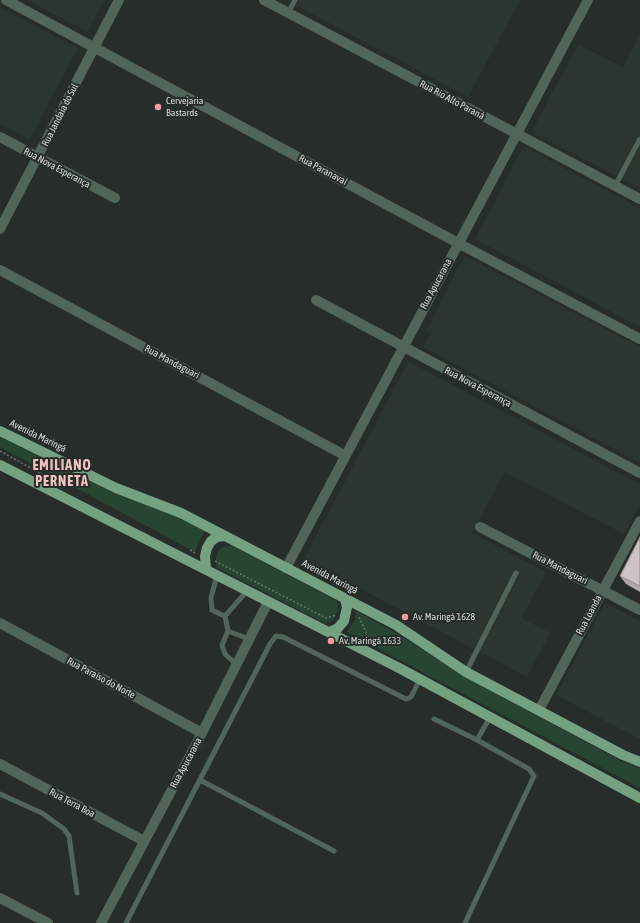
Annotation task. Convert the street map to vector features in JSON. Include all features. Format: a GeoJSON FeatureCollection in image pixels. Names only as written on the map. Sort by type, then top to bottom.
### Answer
{"type":"FeatureCollection","features":[{"type":"Feature","properties":{"kind":"main road","name":"Avenida Maringá"},"geometry":{"type":"LineString","coordinates":[[0,430],[116,488],[181,513],[396,624],[466,672],[623,755],[640,762]]}},
{"type":"Feature","properties":{"kind":"main road"},"geometry":{"type":"LineString","coordinates":[[0,464],[206,568],[268,602],[330,632],[640,798]]}},
{"type":"Feature","properties":{"kind":"main road"},"geometry":{"type":"LineString","coordinates":[[206,568],[205,556],[207,548],[211,541],[224,536]]}},
{"type":"Feature","properties":{"kind":"main road"},"geometry":{"type":"LineString","coordinates":[[330,632],[338,628],[344,621],[347,608],[345,599]]}},
{"type":"Feature","properties":{"kind":"street","name":"Rua Paranavaí"},"geometry":{"type":"LineString","coordinates":[[6,0],[640,339]]}},
{"type":"Feature","properties":{"kind":"street","name":"Rua Jandaia do Sul"},"geometry":{"type":"LineString","coordinates":[[0,229],[119,0]]}},
{"type":"Feature","properties":{"kind":"street","name":"Rua Rio Alto Paraná"},"geometry":{"type":"LineString","coordinates":[[264,0],[640,199]]}},
{"type":"Feature","properties":{"kind":"street","name":"Rua Apucarana"},"geometry":{"type":"LineString","coordinates":[[286,568],[344,455],[517,135],[588,0]]}},
{"type":"Feature","properties":{"kind":"street","name":"Rua Nova Esperança"},"geometry":{"type":"LineString","coordinates":[[0,137],[115,198]]}},
{"type":"Feature","properties":{"kind":"street","name":"Rua Mandaguari"},"geometry":{"type":"LineString","coordinates":[[0,270],[344,455]]}},
{"type":"Feature","properties":{"kind":"street","name":"Rua Nova Esperança"},"geometry":{"type":"LineString","coordinates":[[316,300],[640,473]]}},
{"type":"Feature","properties":{"kind":"street","name":"Rua Loanda"},"geometry":{"type":"LineString","coordinates":[[539,710],[602,590],[640,522]]}},
{"type":"Feature","properties":{"kind":"street","name":"Rua Mandaguari"},"geometry":{"type":"LineString","coordinates":[[480,527],[640,610]]}},
{"type":"Feature","properties":{"kind":"street","name":"Rua Apucarana"},"geometry":{"type":"LineString","coordinates":[[101,923],[202,733],[268,602]]}},
{"type":"Feature","properties":{"kind":"street","name":"Rua Paraíso do Norte"},"geometry":{"type":"LineString","coordinates":[[0,623],[202,733]]}},
{"type":"Feature","properties":{"kind":"street","name":"Rua Terra Boa"},"geometry":{"type":"LineString","coordinates":[[0,764],[144,842]]}},
{"type":"Feature","properties":{"kind":"street"},"geometry":{"type":"LineString","coordinates":[[0,898],[48,923]]}},
{"type":"Feature","properties":{"kind":"lane"},"geometry":{"type":"LineString","coordinates":[[288,12],[295,0]]}},
{"type":"Feature","properties":{"kind":"lane"},"geometry":{"type":"LineString","coordinates":[[615,186],[640,139]]}},
{"type":"Feature","properties":{"kind":"lane"},"geometry":{"type":"LineString","coordinates":[[466,672],[516,574]]}},
{"type":"Feature","properties":{"kind":"lane"},"geometry":{"type":"LineString","coordinates":[[217,575],[211,598],[212,610],[225,616]]}},
{"type":"Feature","properties":{"kind":"lane"},"geometry":{"type":"LineString","coordinates":[[225,616],[247,591]]}},
{"type":"Feature","properties":{"kind":"lane"},"geometry":{"type":"LineString","coordinates":[[225,616],[228,631],[222,645],[225,654],[237,665]]}},
{"type":"Feature","properties":{"kind":"lane"},"geometry":{"type":"LineString","coordinates":[[228,631],[249,639]]}},
{"type":"Feature","properties":{"kind":"lane"},"geometry":{"type":"LineString","coordinates":[[126,923],[270,644],[276,636],[283,638],[406,699],[411,697],[420,679]]}},
{"type":"Feature","properties":{"kind":"lane"},"geometry":{"type":"LineString","coordinates":[[477,740],[490,717]]}},
{"type":"Feature","properties":{"kind":"lane"},"geometry":{"type":"LineString","coordinates":[[434,718],[529,768],[534,776],[465,923]]}},
{"type":"Feature","properties":{"kind":"lane"},"geometry":{"type":"LineString","coordinates":[[200,780],[334,851]]}},
{"type":"Feature","properties":{"kind":"lane"},"geometry":{"type":"LineString","coordinates":[[0,794],[42,814],[64,829],[69,836],[77,893]]}},
{"type":"Feature","properties":{"kind":"path"},"geometry":{"type":"LineString","coordinates":[[214,559],[217,563],[326,618],[340,612]]}},
{"type":"Feature","properties":{"kind":"shaded area"},"geometry":{"type":"Polygon","coordinates":[[[27,0],[104,0],[87,32],[27,0]]]}},
{"type":"Feature","properties":{"kind":"shaded area"},"geometry":{"type":"Polygon","coordinates":[[[286,0],[520,0],[468,97],[286,0]]]}},
{"type":"Feature","properties":{"kind":"shaded area"},"geometry":{"type":"Polygon","coordinates":[[[0,7],[78,48],[30,139],[0,124],[0,7]]]}},
{"type":"Feature","properties":{"kind":"shaded area"},"geometry":{"type":"Polygon","coordinates":[[[640,35],[640,188],[535,134],[533,129],[578,44],[623,67],[640,35]]]}},
{"type":"Feature","properties":{"kind":"shaded area"},"geometry":{"type":"Polygon","coordinates":[[[526,148],[640,208],[640,327],[475,239],[522,149],[526,148]]]}},
{"type":"Feature","properties":{"kind":"shaded area"},"geometry":{"type":"Polygon","coordinates":[[[464,257],[467,257],[640,347],[640,463],[423,347],[431,333],[426,330],[464,257]]]}},
{"type":"Feature","properties":{"kind":"shaded area"},"geometry":{"type":"Polygon","coordinates":[[[411,363],[640,484],[640,504],[624,534],[504,472],[472,533],[546,572],[521,618],[550,633],[527,677],[304,559],[407,364],[411,363]]]}},
{"type":"Feature","properties":{"kind":"shaded area"},"geometry":{"type":"Polygon","coordinates":[[[605,603],[640,621],[640,739],[556,695],[605,603]]]}},
{"type":"Feature","properties":{"kind":"green space"},"geometry":{"type":"Polygon","coordinates":[[[0,437],[114,492],[179,517],[205,530],[195,552],[0,447],[0,437]]]}},
{"type":"Feature","properties":{"kind":"green space"},"geometry":{"type":"Polygon","coordinates":[[[231,545],[337,601],[338,610],[334,619],[326,624],[216,567],[216,557],[218,552],[221,548],[231,545]]]}},
{"type":"Feature","properties":{"kind":"green space"},"geometry":{"type":"Polygon","coordinates":[[[356,611],[393,631],[463,676],[621,761],[640,768],[640,788],[347,632],[355,620],[356,611]]]}},
{"type":"Feature","properties":{"kind":"building"},"geometry":{"type":"Polygon","coordinates":[[[640,537],[640,586],[620,576],[640,537]]]}},
{"type":"Feature","properties":{"kind":"place","name":"Cervejaria Bastards"},"geometry":{"type":"Point","coordinates":[158,107]}},
{"type":"Feature","properties":{"kind":"place","name":"Av. Maringá 1628"},"geometry":{"type":"Point","coordinates":[405,617]}},
{"type":"Feature","properties":{"kind":"place","name":"Av. Maringá 1633"},"geometry":{"type":"Point","coordinates":[331,641]}},
{"type":"Feature","properties":{"kind":"district","name":"EMILIANO PERNETA"},"geometry":{"type":"Point","coordinates":[62,474]}}]}
